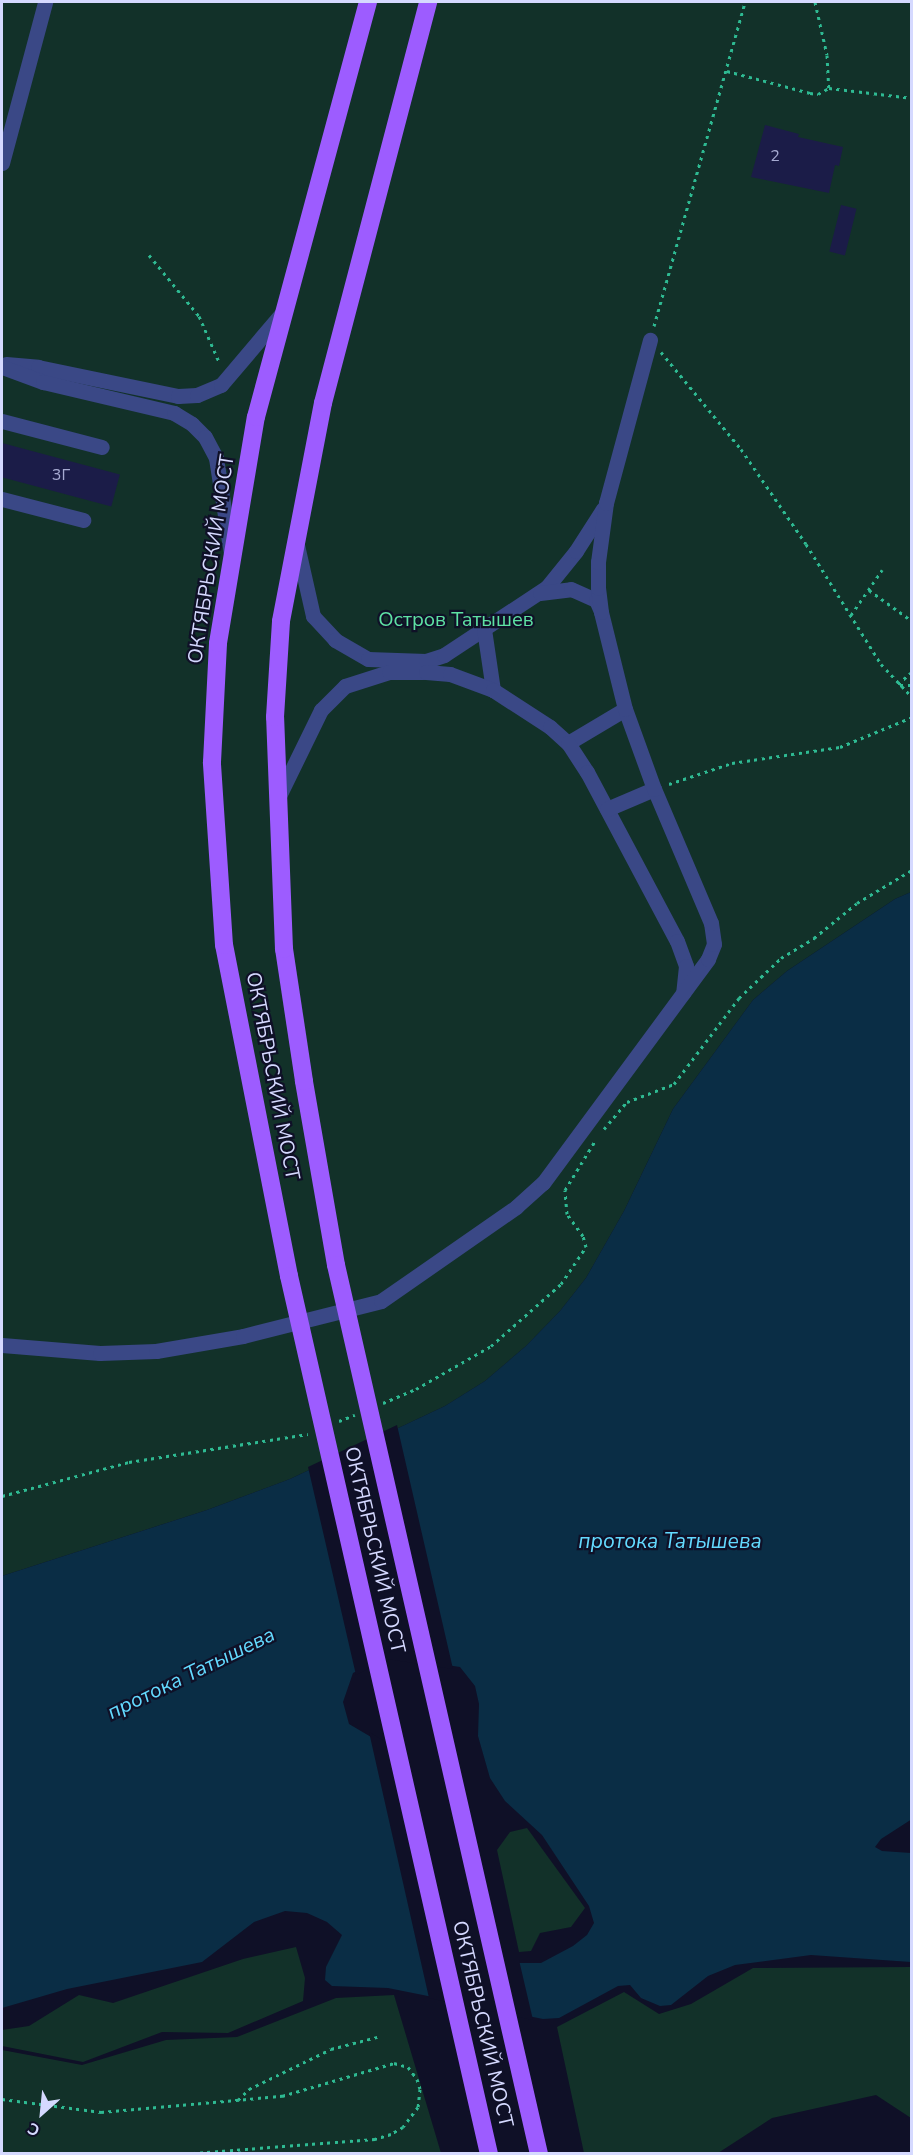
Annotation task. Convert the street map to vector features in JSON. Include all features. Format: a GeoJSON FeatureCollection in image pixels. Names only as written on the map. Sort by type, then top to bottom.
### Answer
{"type":"FeatureCollection","features":[{"type":"Feature","properties":{"kind":"main road","name":"ОКТЯБРЬСКИЙ МОСТ"},"geometry":{"type":"LineString","coordinates":[[368,2],[282,313],[256,417],[218,643],[212,762],[224,945],[289,1276],[489,2154]]}},
{"type":"Feature","properties":{"kind":"main road","name":"ОКТЯБРЬСКИЙ МОСТ"},"geometry":{"type":"LineString","coordinates":[[428,2],[323,403],[280,621],[275,717],[284,949],[336,1265],[538,2154]]}},
{"type":"Feature","properties":{"kind":"lane"},"geometry":{"type":"LineString","coordinates":[[2,163],[45,2]]}},
{"type":"Feature","properties":{"kind":"lane"},"geometry":{"type":"LineString","coordinates":[[2,365],[38,367],[178,396],[197,395],[221,385],[282,313]]}},
{"type":"Feature","properties":{"kind":"lane"},"geometry":{"type":"LineString","coordinates":[[601,612],[598,562],[606,503],[650,340]]}},
{"type":"Feature","properties":{"kind":"lane"},"geometry":{"type":"LineString","coordinates":[[2,365],[32,379],[174,413],[192,423],[205,437],[216,458],[231,556]]}},
{"type":"Feature","properties":{"kind":"lane"},"geometry":{"type":"LineString","coordinates":[[2,421],[102,447]]}},
{"type":"Feature","properties":{"kind":"lane"},"geometry":{"type":"LineString","coordinates":[[2,499],[83,520]]}},
{"type":"Feature","properties":{"kind":"lane"},"geometry":{"type":"LineString","coordinates":[[296,536],[313,616],[335,640],[358,656],[377,661],[433,659],[444,655],[540,594],[576,551],[606,503]]}},
{"type":"Feature","properties":{"kind":"lane"},"geometry":{"type":"LineString","coordinates":[[2,1345],[100,1353],[156,1351],[243,1336],[376,1303],[516,1207],[543,1183],[682,998],[711,954],[715,934],[654,789],[625,709],[596,600],[571,589],[540,594]]}},
{"type":"Feature","properties":{"kind":"lane"},"geometry":{"type":"LineString","coordinates":[[484,629],[493,690]]}},
{"type":"Feature","properties":{"kind":"lane"},"geometry":{"type":"LineString","coordinates":[[277,801],[321,710],[345,686],[389,672],[426,672],[450,674],[493,690],[531,713],[568,743],[607,809],[684,958],[686,975],[682,998]]}},
{"type":"Feature","properties":{"kind":"lane"},"geometry":{"type":"LineString","coordinates":[[568,743],[625,709]]}},
{"type":"Feature","properties":{"kind":"lane"},"geometry":{"type":"LineString","coordinates":[[607,809],[654,789]]}},
{"type":"Feature","properties":{"kind":"path"},"geometry":{"type":"LineString","coordinates":[[745,2],[650,340],[741,449],[806,544],[881,664],[912,697]]}},
{"type":"Feature","properties":{"kind":"path"},"geometry":{"type":"LineString","coordinates":[[815,2],[827,55],[829,88]]}},
{"type":"Feature","properties":{"kind":"path"},"geometry":{"type":"LineString","coordinates":[[727,71],[810,93],[818,94],[829,88],[912,98]]}},
{"type":"Feature","properties":{"kind":"path"},"geometry":{"type":"LineString","coordinates":[[149,255],[199,316],[214,346],[224,374]]}},
{"type":"Feature","properties":{"kind":"path"},"geometry":{"type":"LineString","coordinates":[[851,615],[882,570]]}},
{"type":"Feature","properties":{"kind":"path"},"geometry":{"type":"LineString","coordinates":[[869,590],[912,621]]}},
{"type":"Feature","properties":{"kind":"path"},"geometry":{"type":"LineString","coordinates":[[898,684],[912,672]]}},
{"type":"Feature","properties":{"kind":"path"},"geometry":{"type":"LineString","coordinates":[[898,684],[912,685]]}},
{"type":"Feature","properties":{"kind":"path"},"geometry":{"type":"LineString","coordinates":[[654,789],[732,763],[840,747],[912,717]]}},
{"type":"Feature","properties":{"kind":"path"},"geometry":{"type":"LineString","coordinates":[[237,2101],[249,2089],[331,2049],[377,2037]]}},
{"type":"Feature","properties":{"kind":"path"},"geometry":{"type":"LineString","coordinates":[[2,2099],[101,2112],[237,2101],[282,2096],[393,2063],[408,2067],[417,2079],[420,2089],[418,2107],[409,2121],[391,2134],[375,2139],[178,2154]]}},
{"type":"Feature","properties":{"kind":"green space","name":"Остров Татышев"},"geometry":{"type":"Polygon","coordinates":[[[2,2],[912,2],[911,892],[895,899],[787,971],[753,1000],[673,1109],[624,1211],[586,1278],[560,1311],[526,1346],[485,1381],[445,1406],[290,1479],[207,1510],[2,1576],[2,2]]]}},
{"type":"Feature","properties":{"kind":"green space"},"geometry":{"type":"Polygon","coordinates":[[[527,1828],[585,1908],[571,1927],[540,1933],[531,1951],[519,1952],[497,1850],[510,1832],[527,1828]]]}},
{"type":"Feature","properties":{"kind":"green space"},"geometry":{"type":"Polygon","coordinates":[[[296,1947],[305,1978],[303,2001],[228,2033],[162,2032],[83,2062],[2,2046],[2,2030],[29,2026],[79,1995],[113,2003],[243,1959],[296,1947]]]}},
{"type":"Feature","properties":{"kind":"green space"},"geometry":{"type":"Polygon","coordinates":[[[911,1967],[911,2118],[876,2095],[772,2118],[718,2153],[584,2153],[557,2027],[624,1992],[659,2014],[691,2004],[753,1968],[911,1967]]]}},
{"type":"Feature","properties":{"kind":"green space"},"geometry":{"type":"Polygon","coordinates":[[[394,1995],[441,2153],[2,2153],[2,2050],[82,2065],[166,2040],[237,2037],[336,1998],[394,1995]]]}},
{"type":"Feature","properties":{"kind":"water","name":"протока Татышева"},"geometry":{"type":"Polygon","coordinates":[[[911,892],[912,1819],[881,1839],[875,1847],[882,1851],[911,1853],[911,1962],[811,1955],[735,1965],[708,1976],[671,2005],[660,2006],[641,1998],[630,1985],[618,1986],[559,2018],[543,2019],[388,1988],[332,1986],[325,1980],[326,1967],[342,1935],[327,1922],[307,1913],[285,1911],[254,1922],[202,1962],[67,1989],[2,2008],[2,1576],[207,1510],[290,1479],[445,1406],[485,1381],[526,1346],[560,1311],[586,1278],[624,1211],[673,1109],[753,1000],[787,971],[895,899],[911,892]],[[386,1656],[353,1673],[343,1702],[349,1724],[383,1744],[438,1939],[479,1963],[541,1963],[573,1946],[587,1935],[594,1923],[589,1906],[542,1835],[505,1801],[490,1778],[478,1736],[479,1704],[475,1686],[460,1667],[386,1656]]]}},
{"type":"Feature","properties":{"kind":"pier"},"geometry":{"type":"Polygon","coordinates":[[[397,1425],[453,1669],[387,1659],[356,1675],[308,1467],[397,1425]]]}},
{"type":"Feature","properties":{"kind":"pier"},"geometry":{"type":"Polygon","coordinates":[[[369,1732],[386,1742],[404,1770],[440,1937],[480,1960],[519,1960],[533,2020],[429,1998],[369,1732]]]}},
{"type":"Feature","properties":{"kind":"building"},"geometry":{"type":"Polygon","coordinates":[[[765,125],[799,134],[798,137],[843,147],[839,166],[835,165],[829,193],[751,177],[765,125]]]}},
{"type":"Feature","properties":{"kind":"building"},"geometry":{"type":"Polygon","coordinates":[[[841,205],[857,209],[845,255],[829,252],[841,205]]]}},
{"type":"Feature","properties":{"kind":"building"},"geometry":{"type":"Polygon","coordinates":[[[2,443],[120,475],[111,506],[2,477],[2,443]]]}}]}
